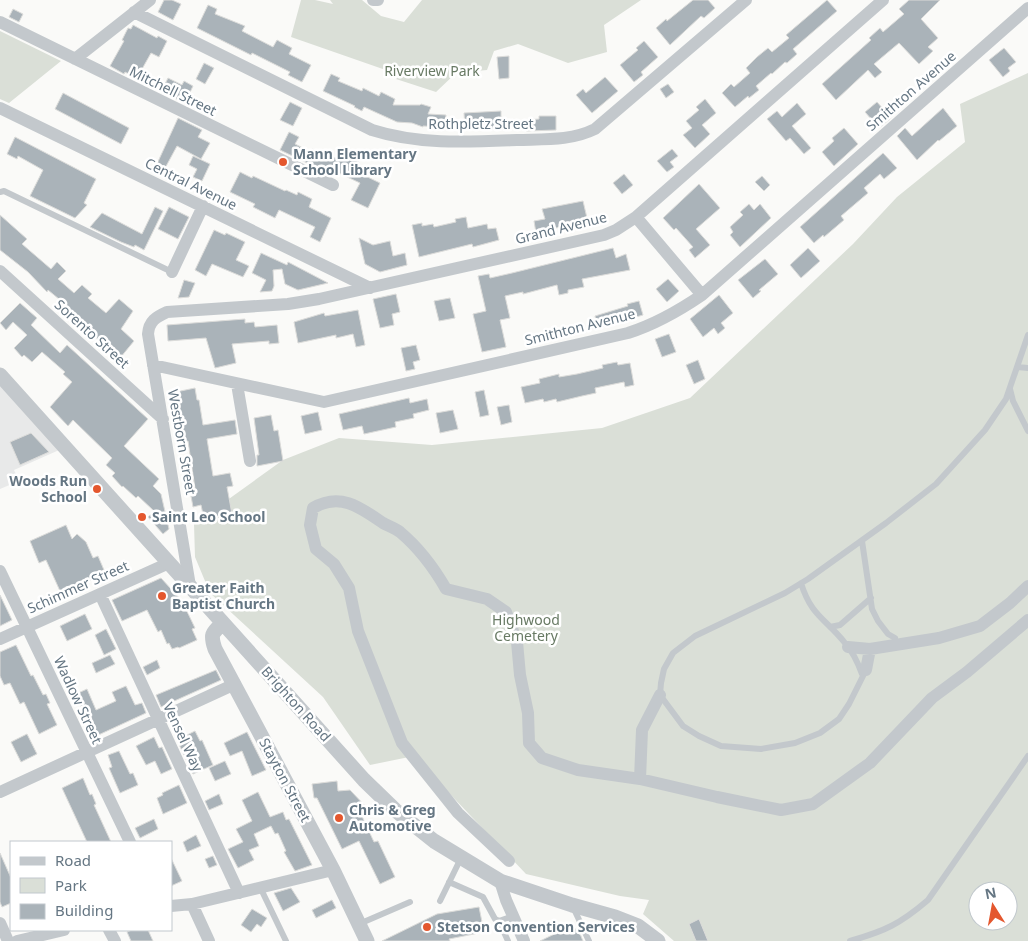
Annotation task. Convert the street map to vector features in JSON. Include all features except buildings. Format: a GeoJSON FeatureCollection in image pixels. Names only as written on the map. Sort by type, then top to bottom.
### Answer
{"type":"FeatureCollection","features":[{"type":"Feature","properties":{"kind":"street"},"geometry":{"type":"LineString","coordinates":[[75,59],[150,0]]}},
{"type":"Feature","properties":{"kind":"street"},"geometry":{"type":"LineString","coordinates":[[373,0],[378,0]]}},
{"type":"Feature","properties":{"kind":"street","name":"Rothpletz Street"},"geometry":{"type":"LineString","coordinates":[[134,12],[372,130],[399,136],[462,142],[570,138],[588,132],[596,128],[746,0]]}},
{"type":"Feature","properties":{"kind":"street","name":"Grand Avenue"},"geometry":{"type":"LineString","coordinates":[[167,312],[288,304],[370,288],[604,234],[626,225],[883,0]]}},
{"type":"Feature","properties":{"kind":"street","name":"Smithton Avenue"},"geometry":{"type":"LineString","coordinates":[[153,365],[317,402],[330,401],[628,333],[692,302],[702,294],[1028,8]]}},
{"type":"Feature","properties":{"kind":"street","name":"Mitchell Street"},"geometry":{"type":"LineString","coordinates":[[0,22],[333,186]]}},
{"type":"Feature","properties":{"kind":"street","name":"Central Avenue"},"geometry":{"type":"LineString","coordinates":[[0,108],[370,288]]}},
{"type":"Feature","properties":{"kind":"street"},"geometry":{"type":"LineString","coordinates":[[172,272],[203,206]]}},
{"type":"Feature","properties":{"kind":"street"},"geometry":{"type":"LineString","coordinates":[[636,217],[702,294]]}},
{"type":"Feature","properties":{"kind":"street","name":"Sorento Street"},"geometry":{"type":"LineString","coordinates":[[0,272],[163,419]]}},
{"type":"Feature","properties":{"kind":"street","name":"Westborn Street"},"geometry":{"type":"LineString","coordinates":[[167,312],[152,320],[148,334],[190,586]]}},
{"type":"Feature","properties":{"kind":"street","name":"Brighton Road"},"geometry":{"type":"LineString","coordinates":[[0,375],[364,780],[408,820],[434,841],[500,881],[572,906],[615,917],[638,926],[658,941]]}},
{"type":"Feature","properties":{"kind":"street"},"geometry":{"type":"LineString","coordinates":[[237,384],[250,461]]}},
{"type":"Feature","properties":{"kind":"street"},"geometry":{"type":"LineString","coordinates":[[509,861],[458,813],[402,743],[358,631],[349,588],[334,564],[316,549],[310,525],[313,508],[324,502],[341,501],[369,512],[398,530],[416,547],[436,571],[446,589],[487,599],[506,612],[517,642],[520,675],[528,713],[529,744],[542,758],[578,770],[640,779],[781,810],[813,804],[870,763],[932,698],[967,672],[1028,620]]}},
{"type":"Feature","properties":{"kind":"street","name":"Schimmer Street"},"geometry":{"type":"LineString","coordinates":[[0,639],[169,563]]}},
{"type":"Feature","properties":{"kind":"street","name":"Wadlow Street"},"geometry":{"type":"LineString","coordinates":[[0,571],[130,841]]}},
{"type":"Feature","properties":{"kind":"street"},"geometry":{"type":"LineString","coordinates":[[848,647],[870,649],[898,641],[939,638],[980,626],[1010,603],[1028,586]]}},
{"type":"Feature","properties":{"kind":"street","name":"Vensel Way"},"geometry":{"type":"LineString","coordinates":[[100,594],[239,892]]}},
{"type":"Feature","properties":{"kind":"street","name":"Stayton Street"},"geometry":{"type":"LineString","coordinates":[[223,623],[212,633],[211,638],[215,649],[333,870],[367,941]]}},
{"type":"Feature","properties":{"kind":"street"},"geometry":{"type":"LineString","coordinates":[[864,673],[870,649]]}},
{"type":"Feature","properties":{"kind":"street"},"geometry":{"type":"LineString","coordinates":[[0,792],[235,684]]}},
{"type":"Feature","properties":{"kind":"street"},"geometry":{"type":"LineString","coordinates":[[640,779],[642,730],[660,694]]}},
{"type":"Feature","properties":{"kind":"street"},"geometry":{"type":"LineString","coordinates":[[172,906],[192,904],[333,870]]}},
{"type":"Feature","properties":{"kind":"street"},"geometry":{"type":"LineString","coordinates":[[500,881],[521,940]]}},
{"type":"Feature","properties":{"kind":"street"},"geometry":{"type":"LineString","coordinates":[[192,904],[210,941]]}},
{"type":"Feature","properties":{"kind":"street"},"geometry":{"type":"LineString","coordinates":[[0,923],[8,941]]}},
{"type":"Feature","properties":{"kind":"street"},"geometry":{"type":"LineString","coordinates":[[17,941],[60,931]]}},
{"type":"Feature","properties":{"kind":"lane"},"geometry":{"type":"LineString","coordinates":[[0,192],[4,191],[172,272]]}},
{"type":"Feature","properties":{"kind":"lane"},"geometry":{"type":"LineString","coordinates":[[801,583],[810,606],[848,647],[864,673],[849,704],[839,719],[820,733],[796,743],[761,749],[721,746],[683,726],[660,694],[660,683],[664,669],[673,653],[695,636],[801,583],[918,499],[953,466],[985,430],[1006,399],[1028,335]]}},
{"type":"Feature","properties":{"kind":"lane"},"geometry":{"type":"LineString","coordinates":[[1016,367],[1028,368]]}},
{"type":"Feature","properties":{"kind":"lane"},"geometry":{"type":"LineString","coordinates":[[1010,388],[1013,401],[1028,431]]}},
{"type":"Feature","properties":{"kind":"lane"},"geometry":{"type":"LineString","coordinates":[[862,541],[872,609],[888,634],[898,641]]}},
{"type":"Feature","properties":{"kind":"lane"},"geometry":{"type":"LineString","coordinates":[[830,627],[840,625],[871,598]]}},
{"type":"Feature","properties":{"kind":"lane"},"geometry":{"type":"LineString","coordinates":[[850,941],[888,929],[907,918],[928,900],[1028,756]]}},
{"type":"Feature","properties":{"kind":"lane"},"geometry":{"type":"LineString","coordinates":[[440,901],[461,858]]}},
{"type":"Feature","properties":{"kind":"lane"},"geometry":{"type":"LineString","coordinates":[[449,882],[483,897],[495,919],[499,921],[508,941]]}},
{"type":"Feature","properties":{"kind":"lane"},"geometry":{"type":"LineString","coordinates":[[260,887],[286,941]]}},
{"type":"Feature","properties":{"kind":"lane"},"geometry":{"type":"LineString","coordinates":[[359,924],[410,902]]}},
{"type":"Feature","properties":{"kind":"lane"},"geometry":{"type":"LineString","coordinates":[[572,906],[589,941]]}},
{"type":"Feature","properties":{"kind":"lane"},"geometry":{"type":"LineString","coordinates":[[499,921],[513,916]]}},
{"type":"Feature","properties":{"kind":"shaded area"},"geometry":{"type":"Polygon","coordinates":[[[0,375],[66,447],[14,470],[19,481],[0,489],[0,375]]]}},
{"type":"Feature","properties":{"kind":"green space","name":"Riverview Park"},"geometry":{"type":"Polygon","coordinates":[[[301,0],[315,0],[333,4],[330,0],[362,0],[381,16],[404,22],[422,0],[641,0],[604,25],[607,52],[568,63],[518,44],[494,51],[487,70],[456,73],[436,92],[396,79],[400,75],[291,37],[301,0]]]}},
{"type":"Feature","properties":{"kind":"green space"},"geometry":{"type":"Polygon","coordinates":[[[0,31],[61,61],[9,103],[0,99],[0,31]]]}},
{"type":"Feature","properties":{"kind":"green space","name":"Highwood Cemetery"},"geometry":{"type":"Polygon","coordinates":[[[1028,73],[1028,941],[674,941],[643,914],[649,900],[620,896],[526,874],[414,756],[370,765],[323,697],[210,593],[195,557],[194,524],[283,460],[339,438],[432,445],[602,428],[690,398],[853,244],[897,197],[965,142],[960,104],[1028,73]]]}},
{"type":"Feature","properties":{"kind":"place","name":"Mann Elementary School Library"},"geometry":{"type":"Point","coordinates":[283,162]}},
{"type":"Feature","properties":{"kind":"place","name":"Woods Run School"},"geometry":{"type":"Point","coordinates":[97,489]}},
{"type":"Feature","properties":{"kind":"place","name":"Saint Leo School"},"geometry":{"type":"Point","coordinates":[142,517]}},
{"type":"Feature","properties":{"kind":"place","name":"Greater Faith Baptist Church"},"geometry":{"type":"Point","coordinates":[162,596]}},
{"type":"Feature","properties":{"kind":"place","name":"Chris & Greg Automotive"},"geometry":{"type":"Point","coordinates":[339,818]}},
{"type":"Feature","properties":{"kind":"place","name":"Stetson Convention Services"},"geometry":{"type":"Point","coordinates":[427,927]}}]}
